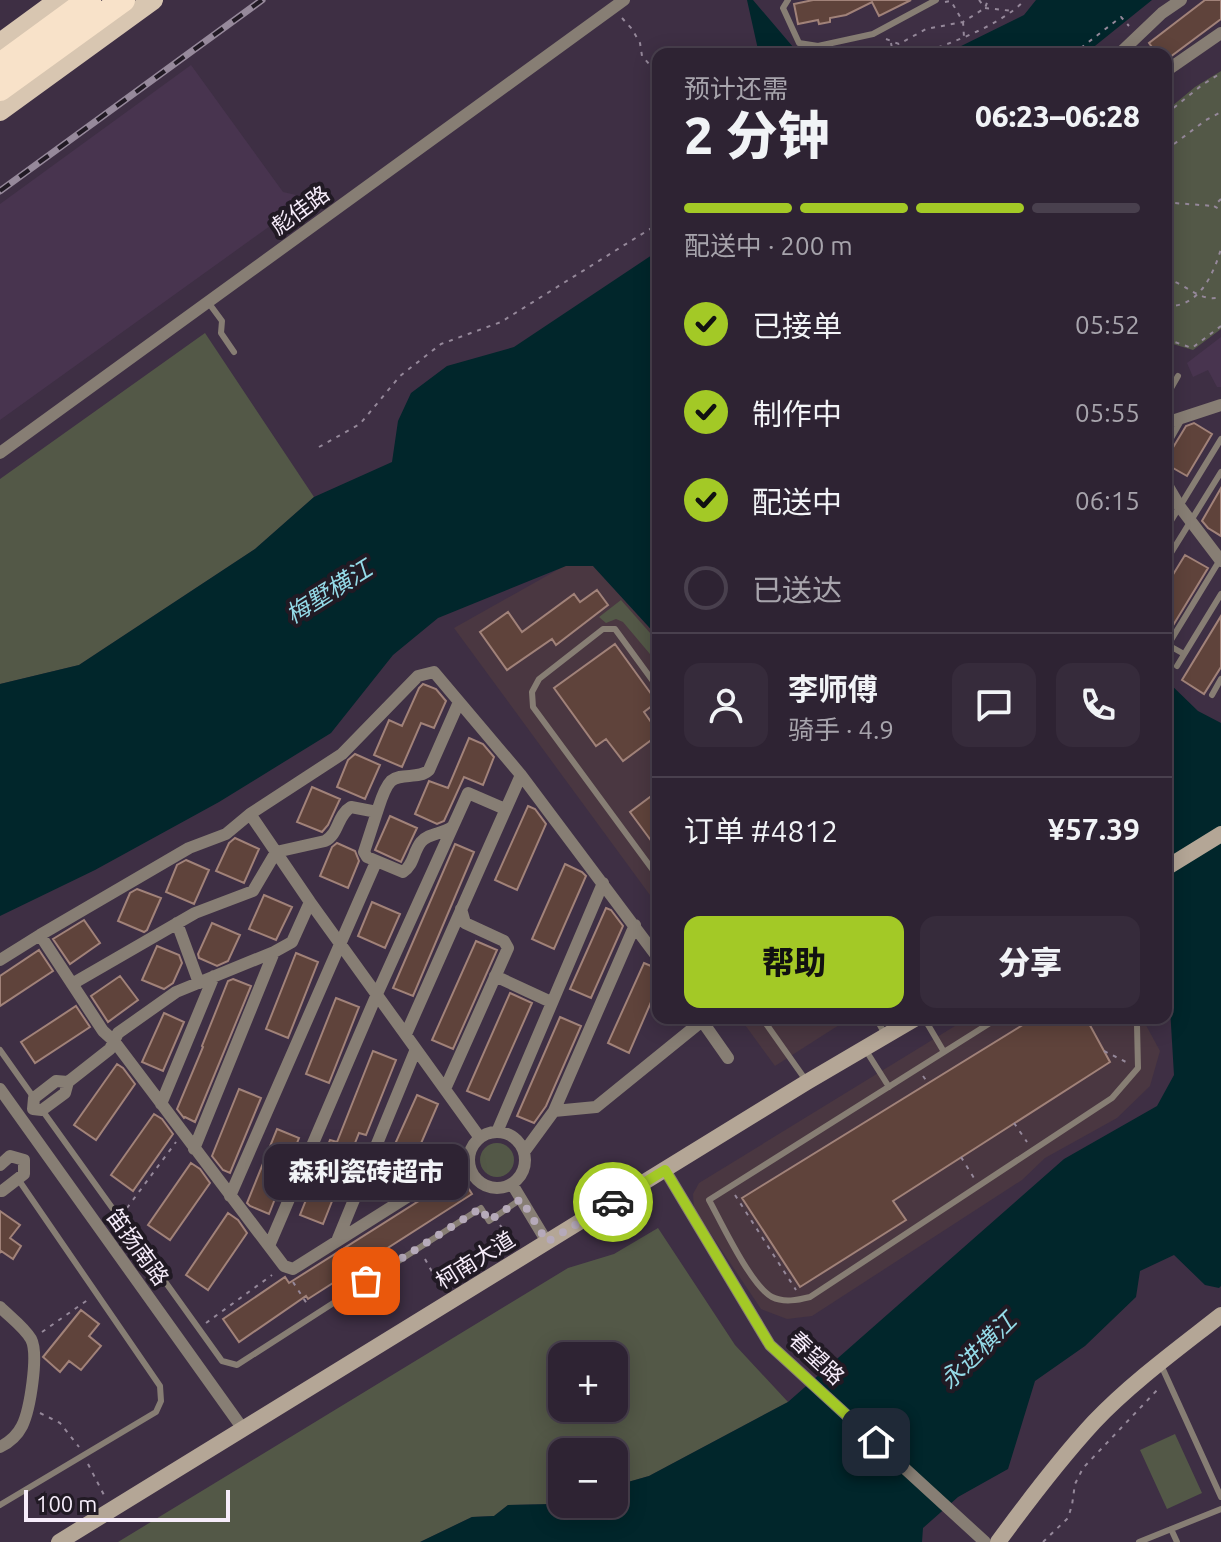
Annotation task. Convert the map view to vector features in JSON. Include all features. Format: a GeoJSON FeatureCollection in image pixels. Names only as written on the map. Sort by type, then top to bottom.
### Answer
{"type":"FeatureCollection","features":[{"type":"Feature","properties":{"kind":"highway"},"geometry":{"type":"LineString","coordinates":[[0,65],[89,0]]}},
{"type":"Feature","properties":{"kind":"highway"},"geometry":{"type":"LineString","coordinates":[[0,89],[123,0]]}},
{"type":"Feature","properties":{"kind":"main road"},"geometry":{"type":"LineString","coordinates":[[0,43],[59,0]]}},
{"type":"Feature","properties":{"kind":"main road"},"geometry":{"type":"LineString","coordinates":[[0,111],[153,0]]}},
{"type":"Feature","properties":{"kind":"main road"},"geometry":{"type":"LineString","coordinates":[[1172,864],[1221,834]]}},
{"type":"Feature","properties":{"kind":"main road","name":"柯南大道"},"geometry":{"type":"LineString","coordinates":[[59,1542],[906,1024]]}},
{"type":"Feature","properties":{"kind":"main road"},"geometry":{"type":"LineString","coordinates":[[998,1542],[1042,1482],[1096,1420],[1164,1370],[1221,1315]]}},
{"type":"Feature","properties":{"kind":"street"},"geometry":{"type":"LineString","coordinates":[[1125,48],[1162,13],[1181,0]]}},
{"type":"Feature","properties":{"kind":"street","name":"彪佳路"},"geometry":{"type":"LineString","coordinates":[[0,453],[619,4]]}},
{"type":"Feature","properties":{"kind":"street"},"geometry":{"type":"LineString","coordinates":[[1172,67],[1221,33]]}},
{"type":"Feature","properties":{"kind":"street"},"geometry":{"type":"LineString","coordinates":[[1172,422],[1221,405]]}},
{"type":"Feature","properties":{"kind":"street"},"geometry":{"type":"LineString","coordinates":[[1172,493],[1190,522],[1220,559]]}},
{"type":"Feature","properties":{"kind":"street"},"geometry":{"type":"LineString","coordinates":[[0,960],[189,848],[226,834],[250,814],[342,754],[418,676],[434,672],[521,775],[652,949]]}},
{"type":"Feature","properties":{"kind":"street"},"geometry":{"type":"LineString","coordinates":[[452,827],[421,842],[409,868],[403,872],[376,862],[364,852],[390,782],[423,776],[429,770],[459,702]]}},
{"type":"Feature","properties":{"kind":"street"},"geometry":{"type":"LineString","coordinates":[[406,1034],[521,775]]}},
{"type":"Feature","properties":{"kind":"street"},"geometry":{"type":"LineString","coordinates":[[269,1246],[377,994],[468,793],[505,809]]}},
{"type":"Feature","properties":{"kind":"street"},"geometry":{"type":"LineString","coordinates":[[72,984],[195,913],[253,891],[276,852],[332,837],[344,812],[351,807],[377,812]]}},
{"type":"Feature","properties":{"kind":"street"},"geometry":{"type":"LineString","coordinates":[[250,814],[480,1138]]}},
{"type":"Feature","properties":{"kind":"street"},"geometry":{"type":"LineString","coordinates":[[230,1196],[376,862]]}},
{"type":"Feature","properties":{"kind":"street"},"geometry":{"type":"LineString","coordinates":[[497,1132],[603,883]]}},
{"type":"Feature","properties":{"kind":"street"},"geometry":{"type":"LineString","coordinates":[[21,1118],[36,1106],[65,1093],[68,1082],[110,1049],[118,1033],[176,992],[292,942],[310,902]]}},
{"type":"Feature","properties":{"kind":"street"},"geometry":{"type":"LineString","coordinates":[[445,1089],[508,948],[504,941],[465,923],[461,909]]}},
{"type":"Feature","properties":{"kind":"street"},"geometry":{"type":"LineString","coordinates":[[177,923],[199,983]]}},
{"type":"Feature","properties":{"kind":"street"},"geometry":{"type":"LineString","coordinates":[[524,1152],[554,1111],[635,925]]}},
{"type":"Feature","properties":{"kind":"street"},"geometry":{"type":"LineString","coordinates":[[40,935],[103,1031],[114,1041],[230,1196],[289,1268],[469,1158]]}},
{"type":"Feature","properties":{"kind":"street"},"geometry":{"type":"LineString","coordinates":[[194,1149],[274,952]]}},
{"type":"Feature","properties":{"kind":"street"},"geometry":{"type":"LineString","coordinates":[[161,1104],[214,976]]}},
{"type":"Feature","properties":{"kind":"street"},"geometry":{"type":"LineString","coordinates":[[495,976],[551,1002]]}},
{"type":"Feature","properties":{"kind":"street"},"geometry":{"type":"LineString","coordinates":[[554,1111],[596,1107],[696,1024]]}},
{"type":"Feature","properties":{"kind":"street"},"geometry":{"type":"LineString","coordinates":[[704,1024],[728,1058]]}},
{"type":"Feature","properties":{"kind":"street"},"geometry":{"type":"LineString","coordinates":[[337,1241],[416,1049]]}},
{"type":"Feature","properties":{"kind":"street","name":"笛扬南路"},"geometry":{"type":"LineString","coordinates":[[0,1089],[243,1429]]}},
{"type":"Feature","properties":{"kind":"street"},"geometry":{"type":"LineString","coordinates":[[497,1132],[506,1133],[524,1152],[523,1170],[512,1184],[495,1188],[486,1186],[473,1175],[469,1158],[474,1143],[480,1138],[497,1132]]}},
{"type":"Feature","properties":{"kind":"street"},"geometry":{"type":"LineString","coordinates":[[24,1160],[42,1147]]}},
{"type":"Feature","properties":{"kind":"street"},"geometry":{"type":"LineString","coordinates":[[1,1161],[10,1156],[24,1160]]}},
{"type":"Feature","properties":{"kind":"street"},"geometry":{"type":"LineString","coordinates":[[0,1191],[24,1174],[24,1160]]}},
{"type":"Feature","properties":{"kind":"street","name":"春望路"},"geometry":{"type":"LineString","coordinates":[[665,1170],[770,1345],[985,1542]]}},
{"type":"Feature","properties":{"kind":"street"},"geometry":{"type":"LineString","coordinates":[[512,1184],[547,1242]]}},
{"type":"Feature","properties":{"kind":"street"},"geometry":{"type":"LineString","coordinates":[[0,1307],[31,1340],[34,1356],[28,1407],[22,1425],[12,1440],[0,1447]]}},
{"type":"Feature","properties":{"kind":"lane"},"geometry":{"type":"LineString","coordinates":[[788,0],[783,8],[799,43],[818,46],[873,34],[936,1]]}},
{"type":"Feature","properties":{"kind":"lane"},"geometry":{"type":"LineString","coordinates":[[208,302],[222,321],[221,333],[234,352]]}},
{"type":"Feature","properties":{"kind":"lane"},"geometry":{"type":"LineString","coordinates":[[1172,386],[1178,376]]}},
{"type":"Feature","properties":{"kind":"lane"},"geometry":{"type":"LineString","coordinates":[[1221,405],[1221,414]]}},
{"type":"Feature","properties":{"kind":"lane"},"geometry":{"type":"LineString","coordinates":[[1172,436],[1182,419]]}},
{"type":"Feature","properties":{"kind":"lane"},"geometry":{"type":"LineString","coordinates":[[1172,520],[1221,439]]}},
{"type":"Feature","properties":{"kind":"lane"},"geometry":{"type":"LineString","coordinates":[[1172,551],[1221,472]]}},
{"type":"Feature","properties":{"kind":"lane"},"geometry":{"type":"LineString","coordinates":[[1172,638],[1220,559]]}},
{"type":"Feature","properties":{"kind":"lane"},"geometry":{"type":"LineString","coordinates":[[1177,666],[1221,594]]}},
{"type":"Feature","properties":{"kind":"lane"},"geometry":{"type":"LineString","coordinates":[[652,680],[615,629],[603,629],[539,679],[532,692],[533,707],[652,869]]}},
{"type":"Feature","properties":{"kind":"lane"},"geometry":{"type":"LineString","coordinates":[[1172,647],[1184,654]]}},
{"type":"Feature","properties":{"kind":"lane"},"geometry":{"type":"LineString","coordinates":[[1212,695],[1221,679]]}},
{"type":"Feature","properties":{"kind":"lane"},"geometry":{"type":"LineString","coordinates":[[766,1024],[807,1082]]}},
{"type":"Feature","properties":{"kind":"lane"},"geometry":{"type":"LineString","coordinates":[[879,1024],[886,1036]]}},
{"type":"Feature","properties":{"kind":"lane"},"geometry":{"type":"LineString","coordinates":[[928,1024],[944,1052]]}},
{"type":"Feature","properties":{"kind":"lane"},"geometry":{"type":"LineString","coordinates":[[988,1024],[709,1200],[754,1280],[772,1297],[794,1301],[810,1297],[1112,1098],[1138,1068],[1136,1024]]}},
{"type":"Feature","properties":{"kind":"lane"},"geometry":{"type":"LineString","coordinates":[[865,1049],[889,1087]]}},
{"type":"Feature","properties":{"kind":"lane"},"geometry":{"type":"LineString","coordinates":[[0,1050],[36,1106],[222,1361],[237,1365],[481,1208],[489,1221],[521,1199]]}},
{"type":"Feature","properties":{"kind":"lane"},"geometry":{"type":"LineString","coordinates":[[0,1505],[156,1412],[161,1401],[160,1386],[18,1179]]}},
{"type":"Feature","properties":{"kind":"lane"},"geometry":{"type":"LineString","coordinates":[[1164,1370],[1221,1497]]}},
{"type":"Feature","properties":{"kind":"lane"},"geometry":{"type":"LineString","coordinates":[[1139,1542],[1221,1509]]}},
{"type":"Feature","properties":{"kind":"lane"},"geometry":{"type":"LineString","coordinates":[[1171,1529],[1177,1542]]}},
{"type":"Feature","properties":{"kind":"path"},"geometry":{"type":"LineString","coordinates":[[979,0],[985,8],[1014,12]]}},
{"type":"Feature","properties":{"kind":"path"},"geometry":{"type":"LineString","coordinates":[[873,34],[899,44],[926,29],[963,22],[985,8],[988,0]]}},
{"type":"Feature","properties":{"kind":"path"},"geometry":{"type":"LineString","coordinates":[[937,48],[1014,12],[1025,0]]}},
{"type":"Feature","properties":{"kind":"path"},"geometry":{"type":"LineString","coordinates":[[936,1],[951,1],[963,22],[964,37]]}},
{"type":"Feature","properties":{"kind":"path"},"geometry":{"type":"LineString","coordinates":[[619,4],[640,43],[642,56],[652,67]]}},
{"type":"Feature","properties":{"kind":"path"},"geometry":{"type":"LineString","coordinates":[[1081,48],[1121,17],[1138,36]]}},
{"type":"Feature","properties":{"kind":"path"},"geometry":{"type":"LineString","coordinates":[[890,41],[892,48]]}},
{"type":"Feature","properties":{"kind":"path"},"geometry":{"type":"LineString","coordinates":[[1172,109],[1221,73]]}},
{"type":"Feature","properties":{"kind":"path"},"geometry":{"type":"LineString","coordinates":[[1172,146],[1221,112]]}},
{"type":"Feature","properties":{"kind":"path"},"geometry":{"type":"LineString","coordinates":[[1172,199],[1174,203],[1214,206],[1221,210]]}},
{"type":"Feature","properties":{"kind":"path"},"geometry":{"type":"LineString","coordinates":[[1214,206],[1221,199]]}},
{"type":"Feature","properties":{"kind":"path"},"geometry":{"type":"LineString","coordinates":[[319,447],[360,424],[400,376],[441,344],[501,322],[652,228]]}},
{"type":"Feature","properties":{"kind":"path"},"geometry":{"type":"LineString","coordinates":[[1172,306],[1199,295],[1217,263],[1221,249]]}},
{"type":"Feature","properties":{"kind":"path"},"geometry":{"type":"LineString","coordinates":[[1172,280],[1199,295],[1211,299],[1221,297]]}},
{"type":"Feature","properties":{"kind":"path"},"geometry":{"type":"LineString","coordinates":[[1172,341],[1192,348],[1221,326]]}},
{"type":"Feature","properties":{"kind":"path"},"geometry":{"type":"LineString","coordinates":[[1104,1051],[1138,1068]]}},
{"type":"Feature","properties":{"kind":"path"},"geometry":{"type":"LineString","coordinates":[[1014,1123],[1033,1150]]}},
{"type":"Feature","properties":{"kind":"path"},"geometry":{"type":"LineString","coordinates":[[117,1216],[127,1209],[183,1133]]}},
{"type":"Feature","properties":{"kind":"path"},"geometry":{"type":"LineString","coordinates":[[961,1157],[979,1185]]}},
{"type":"Feature","properties":{"kind":"path"},"geometry":{"type":"LineString","coordinates":[[730,1187],[802,1299]]}},
{"type":"Feature","properties":{"kind":"path"},"geometry":{"type":"LineString","coordinates":[[495,1217],[521,1258]]}},
{"type":"Feature","properties":{"kind":"path"},"geometry":{"type":"LineString","coordinates":[[418,1247],[449,1303]]}},
{"type":"Feature","properties":{"kind":"path"},"geometry":{"type":"LineString","coordinates":[[199,1329],[289,1268],[290,1276],[313,1315]]}},
{"type":"Feature","properties":{"kind":"path"},"geometry":{"type":"LineString","coordinates":[[31,1340],[97,1294]]}},
{"type":"Feature","properties":{"kind":"path"},"geometry":{"type":"LineString","coordinates":[[1043,1542],[1068,1518],[1075,1484],[1083,1468],[1143,1407],[1164,1370]]}},
{"type":"Feature","properties":{"kind":"shaded area"},"geometry":{"type":"Polygon","coordinates":[[[191,65],[283,192],[296,195],[302,203],[0,420],[0,204],[191,65]]]}},
{"type":"Feature","properties":{"kind":"shaded area"},"geometry":{"type":"Polygon","coordinates":[[[1221,71],[1221,329],[1193,350],[1172,344],[1172,106],[1221,71]]]}},
{"type":"Feature","properties":{"kind":"shaded area"},"geometry":{"type":"Polygon","coordinates":[[[205,333],[314,497],[255,549],[79,665],[0,684],[0,479],[205,333]]]}},
{"type":"Feature","properties":{"kind":"shaded area"},"geometry":{"type":"Polygon","coordinates":[[[1221,337],[1221,387],[1217,387],[1208,370],[1193,377],[1187,363],[1221,337]]]}},
{"type":"Feature","properties":{"kind":"shaded area"},"geometry":{"type":"Polygon","coordinates":[[[566,565],[593,566],[652,630],[652,898],[454,628],[566,565]]]}},
{"type":"Feature","properties":{"kind":"shaded area"},"geometry":{"type":"Polygon","coordinates":[[[621,600],[652,635],[652,656],[623,622],[616,619],[606,623],[599,617],[621,600]]]}},
{"type":"Feature","properties":{"kind":"shaded area"},"geometry":{"type":"Polygon","coordinates":[[[744,1024],[841,1024],[775,1066],[744,1024]]]}},
{"type":"Feature","properties":{"kind":"shaded area"},"geometry":{"type":"Polygon","coordinates":[[[958,1024],[1145,1024],[1160,1051],[1150,1086],[1117,1118],[1045,1158],[1022,1180],[812,1316],[787,1319],[761,1309],[694,1209],[693,1194],[699,1183],[958,1024]]]}},
{"type":"Feature","properties":{"kind":"shaded area"},"geometry":{"type":"Polygon","coordinates":[[[497,1143],[509,1148],[514,1160],[509,1172],[497,1177],[485,1172],[480,1160],[485,1148],[497,1143]]]}},
{"type":"Feature","properties":{"kind":"shaded area"},"geometry":{"type":"Polygon","coordinates":[[[658,1228],[735,1345],[788,1402],[649,1476],[628,1482],[628,1438],[548,1438],[548,1504],[508,1505],[494,1516],[472,1517],[420,1542],[118,1542],[568,1268],[614,1254],[658,1228]]]}},
{"type":"Feature","properties":{"kind":"shaded area"},"geometry":{"type":"Polygon","coordinates":[[[1175,1434],[1202,1493],[1167,1509],[1140,1450],[1175,1434]]]}},
{"type":"Feature","properties":{"kind":"water"},"geometry":{"type":"Polygon","coordinates":[[[747,0],[753,0],[794,48],[758,48],[747,0]]]}},
{"type":"Feature","properties":{"kind":"water"},"geometry":{"type":"Polygon","coordinates":[[[1036,0],[1152,0],[1092,48],[957,48],[1024,15],[1036,0]]]}},
{"type":"Feature","properties":{"kind":"water","name":"梅墅横江"},"geometry":{"type":"Polygon","coordinates":[[[652,255],[652,630],[593,566],[566,566],[438,618],[393,655],[331,733],[219,802],[95,870],[0,916],[0,684],[79,665],[255,549],[314,497],[392,462],[398,421],[411,393],[447,366],[514,347],[652,255]]]}},
{"type":"Feature","properties":{"kind":"water","name":"永进横江"},"geometry":{"type":"Polygon","coordinates":[[[1172,686],[1198,711],[1221,723],[1221,1286],[1205,1285],[1174,1255],[1140,1271],[1136,1297],[1085,1346],[1035,1381],[1008,1469],[958,1497],[923,1528],[922,1542],[420,1542],[472,1517],[494,1516],[508,1505],[548,1504],[548,1518],[628,1518],[628,1482],[649,1476],[788,1402],[1064,1159],[1157,1106],[1174,1075],[1171,1024],[1172,686]]]}},
{"type":"Feature","properties":{"kind":"building"},"geometry":{"type":"Polygon","coordinates":[[[813,0],[911,0],[879,16],[872,2],[846,15],[830,18],[830,22],[819,24],[818,20],[798,24],[794,4],[813,0]]]}},
{"type":"Feature","properties":{"kind":"building"},"geometry":{"type":"Polygon","coordinates":[[[1205,0],[1221,0],[1221,19],[1172,56],[1172,48],[1153,48],[1149,43],[1205,0]]]}},
{"type":"Feature","properties":{"kind":"building"},"geometry":{"type":"Polygon","coordinates":[[[1194,423],[1212,434],[1187,476],[1172,467],[1172,449],[1186,426],[1194,423]]]}},
{"type":"Feature","properties":{"kind":"building"},"geometry":{"type":"Polygon","coordinates":[[[1221,488],[1221,536],[1202,521],[1221,488]]]}},
{"type":"Feature","properties":{"kind":"building"},"geometry":{"type":"Polygon","coordinates":[[[1185,555],[1208,568],[1172,627],[1172,576],[1185,555]]]}},
{"type":"Feature","properties":{"kind":"building"},"geometry":{"type":"Polygon","coordinates":[[[597,590],[608,605],[556,645],[552,639],[507,670],[480,632],[508,612],[522,632],[574,594],[580,602],[597,590]]]}},
{"type":"Feature","properties":{"kind":"building"},"geometry":{"type":"Polygon","coordinates":[[[1221,616],[1221,667],[1204,694],[1182,680],[1221,616]]]}},
{"type":"Feature","properties":{"kind":"building"},"geometry":{"type":"Polygon","coordinates":[[[615,644],[652,695],[652,706],[644,712],[652,723],[652,739],[623,761],[606,739],[596,746],[554,688],[615,644]]]}},
{"type":"Feature","properties":{"kind":"building"},"geometry":{"type":"Polygon","coordinates":[[[423,684],[436,689],[446,701],[434,728],[421,723],[402,767],[374,755],[389,720],[402,726],[423,684]]]}},
{"type":"Feature","properties":{"kind":"building"},"geometry":{"type":"Polygon","coordinates":[[[469,738],[483,744],[494,757],[483,785],[464,777],[444,821],[437,824],[415,814],[429,781],[448,788],[469,738]]]}},
{"type":"Feature","properties":{"kind":"building"},"geometry":{"type":"Polygon","coordinates":[[[355,754],[380,765],[365,799],[337,787],[348,760],[355,754]]]}},
{"type":"Feature","properties":{"kind":"building"},"geometry":{"type":"Polygon","coordinates":[[[312,787],[340,799],[322,832],[297,822],[312,787]]]}},
{"type":"Feature","properties":{"kind":"building"},"geometry":{"type":"Polygon","coordinates":[[[652,796],[652,842],[630,812],[652,796]]]}},
{"type":"Feature","properties":{"kind":"building"},"geometry":{"type":"Polygon","coordinates":[[[528,806],[535,809],[546,824],[517,890],[495,880],[528,806]]]}},
{"type":"Feature","properties":{"kind":"building"},"geometry":{"type":"Polygon","coordinates":[[[390,816],[417,828],[401,862],[375,850],[390,816]]]}},
{"type":"Feature","properties":{"kind":"building"},"geometry":{"type":"Polygon","coordinates":[[[235,838],[259,849],[244,883],[216,871],[229,843],[235,838]]]}},
{"type":"Feature","properties":{"kind":"building"},"geometry":{"type":"Polygon","coordinates":[[[337,843],[355,851],[359,861],[348,888],[320,876],[332,847],[337,843]]]}},
{"type":"Feature","properties":{"kind":"building"},"geometry":{"type":"Polygon","coordinates":[[[455,844],[474,852],[413,996],[393,988],[455,844]]]}},
{"type":"Feature","properties":{"kind":"building"},"geometry":{"type":"Polygon","coordinates":[[[186,860],[209,870],[194,904],[166,892],[177,865],[186,860]]]}},
{"type":"Feature","properties":{"kind":"building"},"geometry":{"type":"Polygon","coordinates":[[[565,864],[586,876],[554,949],[532,939],[565,864]]]}},
{"type":"Feature","properties":{"kind":"building"},"geometry":{"type":"Polygon","coordinates":[[[137,889],[161,898],[144,932],[118,921],[130,893],[137,889]]]}},
{"type":"Feature","properties":{"kind":"building"},"geometry":{"type":"Polygon","coordinates":[[[264,895],[292,907],[276,940],[249,929],[264,895]]]}},
{"type":"Feature","properties":{"kind":"building"},"geometry":{"type":"Polygon","coordinates":[[[372,902],[400,914],[385,948],[358,936],[372,902]]]}},
{"type":"Feature","properties":{"kind":"building"},"geometry":{"type":"Polygon","coordinates":[[[606,908],[623,926],[591,998],[570,989],[606,908]]]}},
{"type":"Feature","properties":{"kind":"building"},"geometry":{"type":"Polygon","coordinates":[[[84,920],[100,943],[70,964],[53,939],[84,920]]]}},
{"type":"Feature","properties":{"kind":"building"},"geometry":{"type":"Polygon","coordinates":[[[212,923],[240,935],[228,961],[217,966],[199,958],[198,954],[212,923]]]}},
{"type":"Feature","properties":{"kind":"building"},"geometry":{"type":"Polygon","coordinates":[[[476,941],[497,950],[453,1049],[432,1040],[476,941]]]}},
{"type":"Feature","properties":{"kind":"building"},"geometry":{"type":"Polygon","coordinates":[[[157,946],[179,955],[182,963],[173,983],[164,989],[142,980],[157,946]]]}},
{"type":"Feature","properties":{"kind":"building"},"geometry":{"type":"Polygon","coordinates":[[[39,950],[53,971],[0,1006],[0,976],[39,950]]]}},
{"type":"Feature","properties":{"kind":"building"},"geometry":{"type":"Polygon","coordinates":[[[296,953],[318,962],[288,1038],[266,1029],[296,953]]]}},
{"type":"Feature","properties":{"kind":"building"},"geometry":{"type":"Polygon","coordinates":[[[644,963],[652,966],[652,1000],[629,1053],[608,1043],[644,963]]]}},
{"type":"Feature","properties":{"kind":"building"},"geometry":{"type":"Polygon","coordinates":[[[120,976],[138,1000],[108,1022],[91,996],[120,976]]]}},
{"type":"Feature","properties":{"kind":"building"},"geometry":{"type":"Polygon","coordinates":[[[233,979],[251,986],[195,1122],[184,1118],[177,1109],[228,981],[233,979]]]}},
{"type":"Feature","properties":{"kind":"building"},"geometry":{"type":"Polygon","coordinates":[[[510,993],[532,1003],[489,1100],[467,1091],[510,993]]]}},
{"type":"Feature","properties":{"kind":"building"},"geometry":{"type":"Polygon","coordinates":[[[336,998],[359,1007],[329,1083],[306,1074],[336,998]]]}},
{"type":"Feature","properties":{"kind":"building"},"geometry":{"type":"Polygon","coordinates":[[[76,1006],[90,1027],[35,1063],[21,1042],[76,1006]]]}},
{"type":"Feature","properties":{"kind":"building"},"geometry":{"type":"Polygon","coordinates":[[[164,1013],[184,1022],[163,1071],[142,1062],[164,1013]]]}},
{"type":"Feature","properties":{"kind":"building"},"geometry":{"type":"Polygon","coordinates":[[[560,1017],[581,1026],[546,1106],[534,1123],[517,1116],[560,1017]]]}},
{"type":"Feature","properties":{"kind":"building"},"geometry":{"type":"Polygon","coordinates":[[[1024,1024],[1089,1024],[1110,1062],[893,1201],[906,1220],[800,1287],[742,1198],[1024,1024]]]}},
{"type":"Feature","properties":{"kind":"building"},"geometry":{"type":"Polygon","coordinates":[[[373,1051],[396,1060],[366,1135],[359,1133],[323,1224],[300,1215],[330,1140],[337,1142],[373,1051]]]}},
{"type":"Feature","properties":{"kind":"building"},"geometry":{"type":"Polygon","coordinates":[[[117,1064],[135,1084],[96,1140],[74,1125],[117,1064]]]}},
{"type":"Feature","properties":{"kind":"building"},"geometry":{"type":"Polygon","coordinates":[[[239,1089],[261,1098],[230,1173],[223,1170],[212,1156],[239,1089]]]}},
{"type":"Feature","properties":{"kind":"building"},"geometry":{"type":"Polygon","coordinates":[[[417,1095],[438,1104],[413,1162],[391,1153],[417,1095]]]}},
{"type":"Feature","properties":{"kind":"building"},"geometry":{"type":"Polygon","coordinates":[[[154,1114],[173,1134],[133,1191],[111,1175],[154,1114]]]}},
{"type":"Feature","properties":{"kind":"building"},"geometry":{"type":"Polygon","coordinates":[[[277,1129],[299,1138],[269,1214],[247,1203],[277,1129]]]}},
{"type":"Feature","properties":{"kind":"building"},"geometry":{"type":"Polygon","coordinates":[[[191,1163],[210,1183],[170,1240],[148,1225],[191,1163]]]}},
{"type":"Feature","properties":{"kind":"building"},"geometry":{"type":"Polygon","coordinates":[[[460,1175],[472,1194],[308,1299],[306,1296],[239,1342],[223,1319],[285,1277],[289,1283],[460,1175]]]}},
{"type":"Feature","properties":{"kind":"building"},"geometry":{"type":"Polygon","coordinates":[[[0,1211],[20,1225],[10,1238],[21,1246],[13,1259],[0,1253],[0,1211]]]}},
{"type":"Feature","properties":{"kind":"building"},"geometry":{"type":"Polygon","coordinates":[[[228,1213],[238,1220],[247,1233],[208,1290],[186,1275],[228,1213]]]}},
{"type":"Feature","properties":{"kind":"building"},"geometry":{"type":"Polygon","coordinates":[[[81,1310],[99,1324],[89,1336],[101,1346],[81,1370],[69,1361],[60,1372],[43,1357],[81,1310]]]}},
{"type":"Feature","properties":{"kind":"railway"},"geometry":{"type":"LineString","coordinates":[[0,191],[262,0]]}},
{"type":"Feature","properties":{"kind":"way so far"},"geometry":{"type":"LineString","coordinates":[[366,1281],[481,1208],[489,1221],[521,1199],[547,1242],[613,1202]]}},
{"type":"Feature","properties":{"kind":"place","name":"森利瓷砖超市"},"geometry":{"type":"Point","coordinates":[366,1281]}},
{"type":"Feature","properties":{"kind":"route"},"geometry":{"type":"LineString","coordinates":[[613,1202],[665,1170],[770,1345],[876,1442]]}}]}
